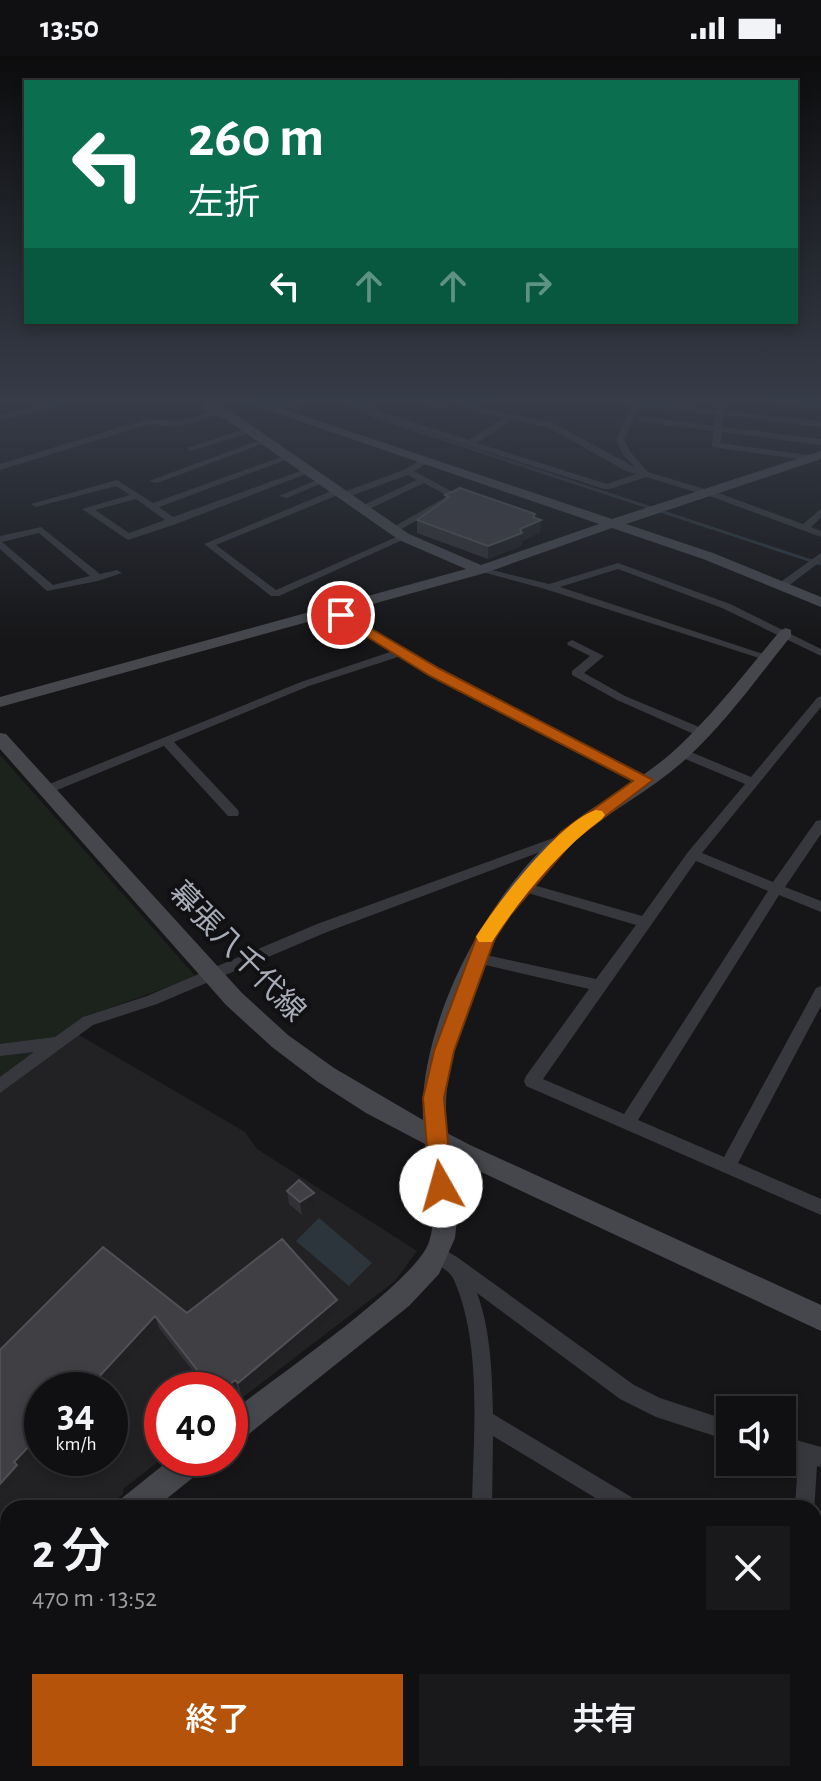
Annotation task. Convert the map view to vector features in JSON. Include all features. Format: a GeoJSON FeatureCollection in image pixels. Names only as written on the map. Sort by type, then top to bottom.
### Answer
{"type":"FeatureCollection","features":[{"type":"Feature","properties":{"kind":"street"},"geometry":{"type":"LineString","coordinates":[[154,481],[158,480]]}},
{"type":"Feature","properties":{"kind":"street"},"geometry":{"type":"LineString","coordinates":[[152,506],[227,480]]}},
{"type":"Feature","properties":{"kind":"street"},"geometry":{"type":"LineString","coordinates":[[138,496],[87,509],[128,537],[286,480]]}},
{"type":"Feature","properties":{"kind":"street"},"geometry":{"type":"LineString","coordinates":[[362,509],[424,480],[455,496],[398,533],[275,594],[209,544],[383,480]]}},
{"type":"Feature","properties":{"kind":"street"},"geometry":{"type":"LineString","coordinates":[[480,480],[783,585],[821,602]]}},
{"type":"Feature","properties":{"kind":"street"},"geometry":{"type":"LineString","coordinates":[[583,480],[607,487],[630,480]]}},
{"type":"Feature","properties":{"kind":"street"},"geometry":{"type":"LineString","coordinates":[[664,480],[821,534]]}},
{"type":"Feature","properties":{"kind":"street"},"geometry":{"type":"LineString","coordinates":[[0,702],[480,570],[738,480]]}},
{"type":"Feature","properties":{"kind":"street"},"geometry":{"type":"LineString","coordinates":[[284,496],[322,481],[398,533],[480,570],[549,587],[766,657]]}},
{"type":"Feature","properties":{"kind":"street"},"geometry":{"type":"LineString","coordinates":[[36,504],[117,483],[173,522]]}},
{"type":"Feature","properties":{"kind":"street"},"geometry":{"type":"LineString","coordinates":[[804,528],[821,512]]}},
{"type":"Feature","properties":{"kind":"street"},"geometry":{"type":"LineString","coordinates":[[0,541],[41,530],[98,578]]}},
{"type":"Feature","properties":{"kind":"street"},"geometry":{"type":"LineString","coordinates":[[0,541],[51,589],[117,573]]}},
{"type":"Feature","properties":{"kind":"street"},"geometry":{"type":"LineString","coordinates":[[783,585],[816,563]]}},
{"type":"Feature","properties":{"kind":"street"},"geometry":{"type":"LineString","coordinates":[[549,587],[618,566],[696,594],[786,633],[821,653]]}},
{"type":"Feature","properties":{"kind":"street"},"geometry":{"type":"LineString","coordinates":[[334,609],[400,653],[645,780]]}},
{"type":"Feature","properties":{"kind":"street"},"geometry":{"type":"LineString","coordinates":[[248,1417],[377,1315],[420,1277],[438,1254],[444,1229],[444,1205],[435,1138],[434,1098],[444,1051],[486,936],[567,836],[682,753],[786,633]]}},
{"type":"Feature","properties":{"kind":"street"},"geometry":{"type":"LineString","coordinates":[[572,643],[598,656],[576,673],[621,698],[700,732]]}},
{"type":"Feature","properties":{"kind":"street"},"geometry":{"type":"LineString","coordinates":[[46,790],[168,743],[305,684],[400,653]]}},
{"type":"Feature","properties":{"kind":"street"},"geometry":{"type":"LineString","coordinates":[[821,700],[693,855],[532,1081],[821,1207]]}},
{"type":"Feature","properties":{"kind":"street","name":"幕張八千代線"},"geometry":{"type":"LineString","coordinates":[[0,738],[211,974],[280,1041],[326,1075],[374,1106],[435,1138],[821,1318]]}},
{"type":"Feature","properties":{"kind":"street"},"geometry":{"type":"LineString","coordinates":[[168,743],[233,813]]}},
{"type":"Feature","properties":{"kind":"street"},"geometry":{"type":"LineString","coordinates":[[682,753],[751,782]]}},
{"type":"Feature","properties":{"kind":"street"},"geometry":{"type":"LineString","coordinates":[[628,1122],[776,889],[821,824]]}},
{"type":"Feature","properties":{"kind":"street"},"geometry":{"type":"LineString","coordinates":[[0,1086],[88,1021],[152,1000],[322,928],[567,836]]}},
{"type":"Feature","properties":{"kind":"street"},"geometry":{"type":"LineString","coordinates":[[693,855],[821,907]]}},
{"type":"Feature","properties":{"kind":"street"},"geometry":{"type":"LineString","coordinates":[[523,887],[645,922]]}},
{"type":"Feature","properties":{"kind":"street"},"geometry":{"type":"LineString","coordinates":[[477,958],[600,986]]}},
{"type":"Feature","properties":{"kind":"street"},"geometry":{"type":"LineString","coordinates":[[728,1166],[821,992]]}},
{"type":"Feature","properties":{"kind":"street"},"geometry":{"type":"LineString","coordinates":[[0,1050],[58,1043]]}},
{"type":"Feature","properties":{"kind":"street"},"geometry":{"type":"LineString","coordinates":[[438,1254],[627,1392],[656,1407],[716,1426]]}},
{"type":"Feature","properties":{"kind":"street"},"geometry":{"type":"LineString","coordinates":[[461,1270],[481,1360],[482,1500]]}},
{"type":"Feature","properties":{"kind":"street"},"geometry":{"type":"LineString","coordinates":[[483,1419],[618,1500]]}},
{"type":"Feature","properties":{"kind":"street"},"geometry":{"type":"LineString","coordinates":[[806,1500],[814,1455]]}},
{"type":"Feature","properties":{"kind":"street"},"geometry":{"type":"LineString","coordinates":[[142,1500],[172,1476]]}},
{"type":"Feature","properties":{"kind":"shaded area"},"geometry":{"type":"Polygon","coordinates":[[[0,755],[196,977],[84,1017],[0,1079],[0,755]]]}},
{"type":"Feature","properties":{"kind":"shaded area"},"geometry":{"type":"Polygon","coordinates":[[[79,1035],[245,1132],[257,1149],[417,1251],[395,1281],[248,1393],[248,1372],[144,1372],[144,1473],[123,1489],[123,1494],[116,1500],[0,1500],[0,1092],[79,1035]]]}},
{"type":"Feature","properties":{"kind":"shaded area"},"geometry":{"type":"Polygon","coordinates":[[[319,1218],[372,1263],[349,1286],[296,1241],[319,1218]]]}},
{"type":"Feature","properties":{"kind":"building"},"geometry":{"type":"Polygon","coordinates":[[[460,488],[535,514],[533,517],[541,520],[520,529],[522,533],[488,546],[417,520],[449,497],[445,495],[460,488]]]}},
{"type":"Feature","properties":{"kind":"building"},"geometry":{"type":"Polygon","coordinates":[[[299,1180],[314,1193],[300,1202],[287,1191],[299,1180]]]}},
{"type":"Feature","properties":{"kind":"building"},"geometry":{"type":"Polygon","coordinates":[[[282,1239],[337,1300],[248,1375],[248,1372],[199,1372],[155,1316],[103,1372],[24,1372],[24,1451],[14,1462],[17,1465],[0,1484],[0,1350],[103,1247],[187,1313],[282,1239]]]}},
{"type":"Feature","properties":{"kind":"waterway"},"geometry":{"type":"LineString","coordinates":[[565,480],[821,564]]}},
{"type":"Feature","properties":{"kind":"slow traffic"},"geometry":{"type":"LineString","coordinates":[[486,937],[504,909],[567,836],[596,815]]}},
{"type":"Feature","properties":{"kind":"route"},"geometry":{"type":"LineString","coordinates":[[341,615],[435,673],[645,780],[567,836],[504,909],[486,936],[444,1051],[434,1098],[441,1186]]}}]}
